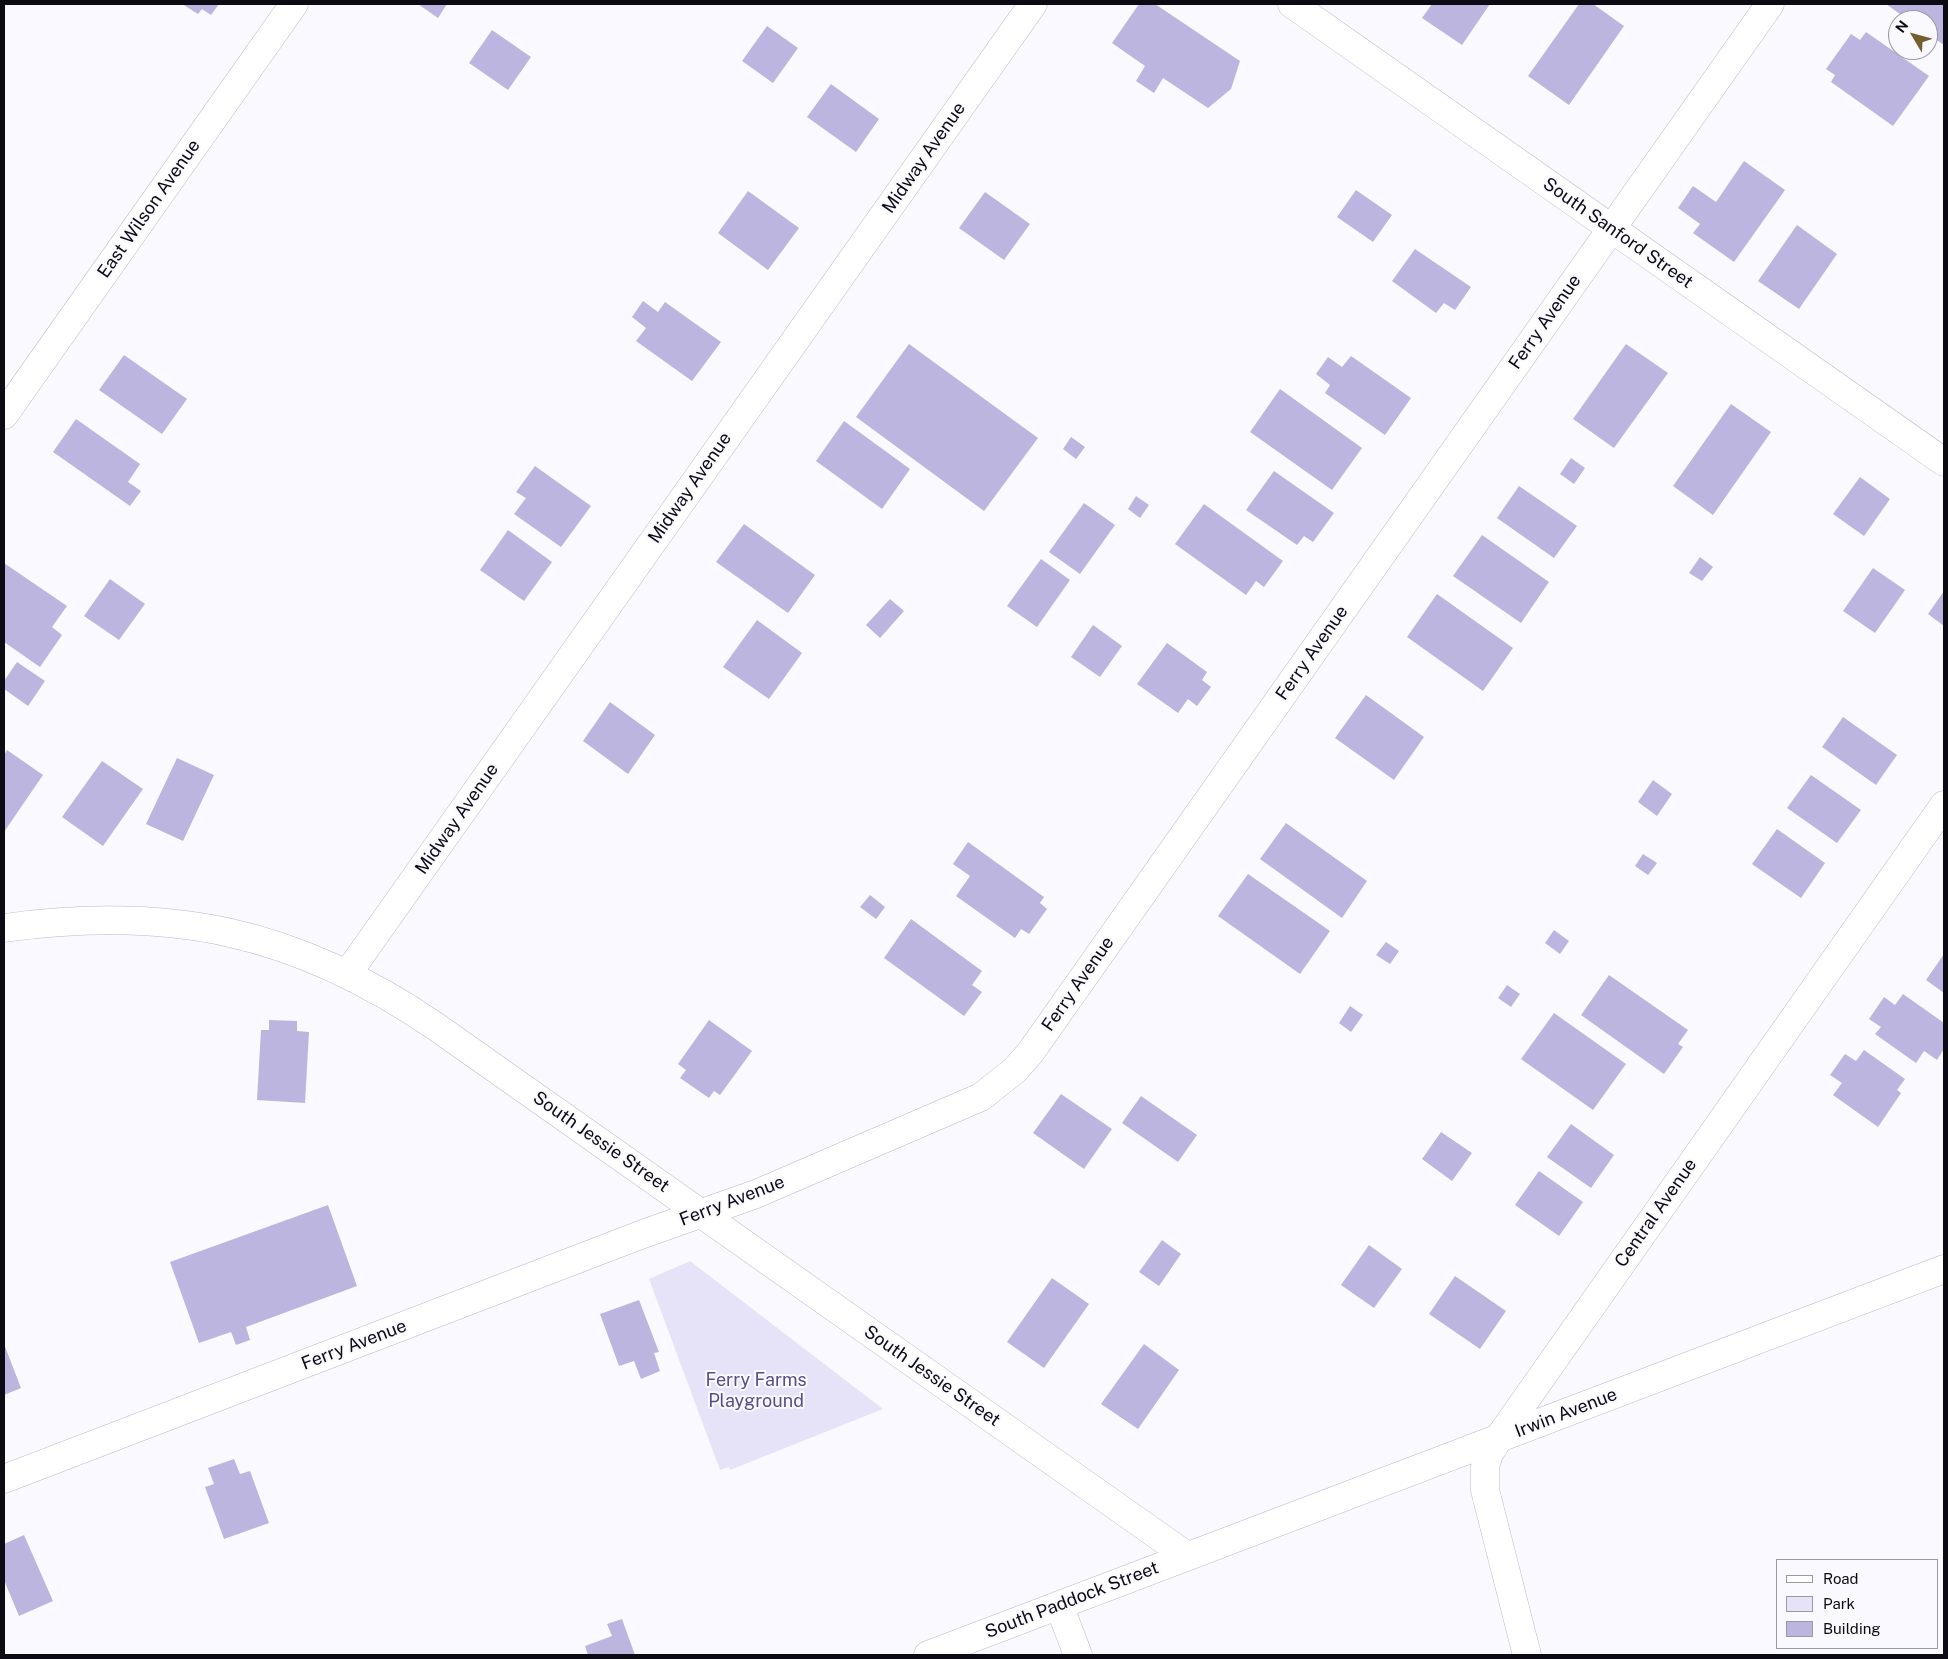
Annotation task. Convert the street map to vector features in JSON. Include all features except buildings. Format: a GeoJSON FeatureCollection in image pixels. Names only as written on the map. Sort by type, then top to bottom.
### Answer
{"type":"FeatureCollection","features":[{"type":"Feature","properties":{"kind":"street","name":"East Wilson Avenue"},"geometry":{"type":"LineString","coordinates":[[4,415],[294,4]]}},
{"type":"Feature","properties":{"kind":"street","name":"Midway Avenue"},"geometry":{"type":"LineString","coordinates":[[348,973],[1033,4]]}},
{"type":"Feature","properties":{"kind":"street","name":"South Sanford Street"},"geometry":{"type":"LineString","coordinates":[[1292,4],[1944,462]]}},
{"type":"Feature","properties":{"kind":"street","name":"Ferry Avenue"},"geometry":{"type":"LineString","coordinates":[[4,1479],[644,1234],[756,1194],[962,1107],[998,1085],[1030,1053],[1770,4]]}},
{"type":"Feature","properties":{"kind":"street","name":"Central Avenue"},"geometry":{"type":"LineString","coordinates":[[1527,1655],[1485,1490],[1485,1467],[1489,1454],[1944,805]]}},
{"type":"Feature","properties":{"kind":"street","name":"South Jessie Street"},"geometry":{"type":"LineString","coordinates":[[4,928],[81,919],[137,919],[192,925],[247,936],[300,953],[348,973],[394,998],[1187,1556]]}},
{"type":"Feature","properties":{"kind":"street","name":"Irwin Avenue"},"geometry":{"type":"LineString","coordinates":[[1187,1556],[1944,1269]]}},
{"type":"Feature","properties":{"kind":"street","name":"South Paddock Street"},"geometry":{"type":"LineString","coordinates":[[928,1655],[1187,1556]]}},
{"type":"Feature","properties":{"kind":"street"},"geometry":{"type":"LineString","coordinates":[[1059,1605],[1078,1655]]}},
{"type":"Feature","properties":{"kind":"green space","name":"Ferry Farms Playground"},"geometry":{"type":"Polygon","coordinates":[[[690,1261],[883,1409],[730,1470],[729,1467],[720,1470],[649,1279],[690,1261]]]}}]}
